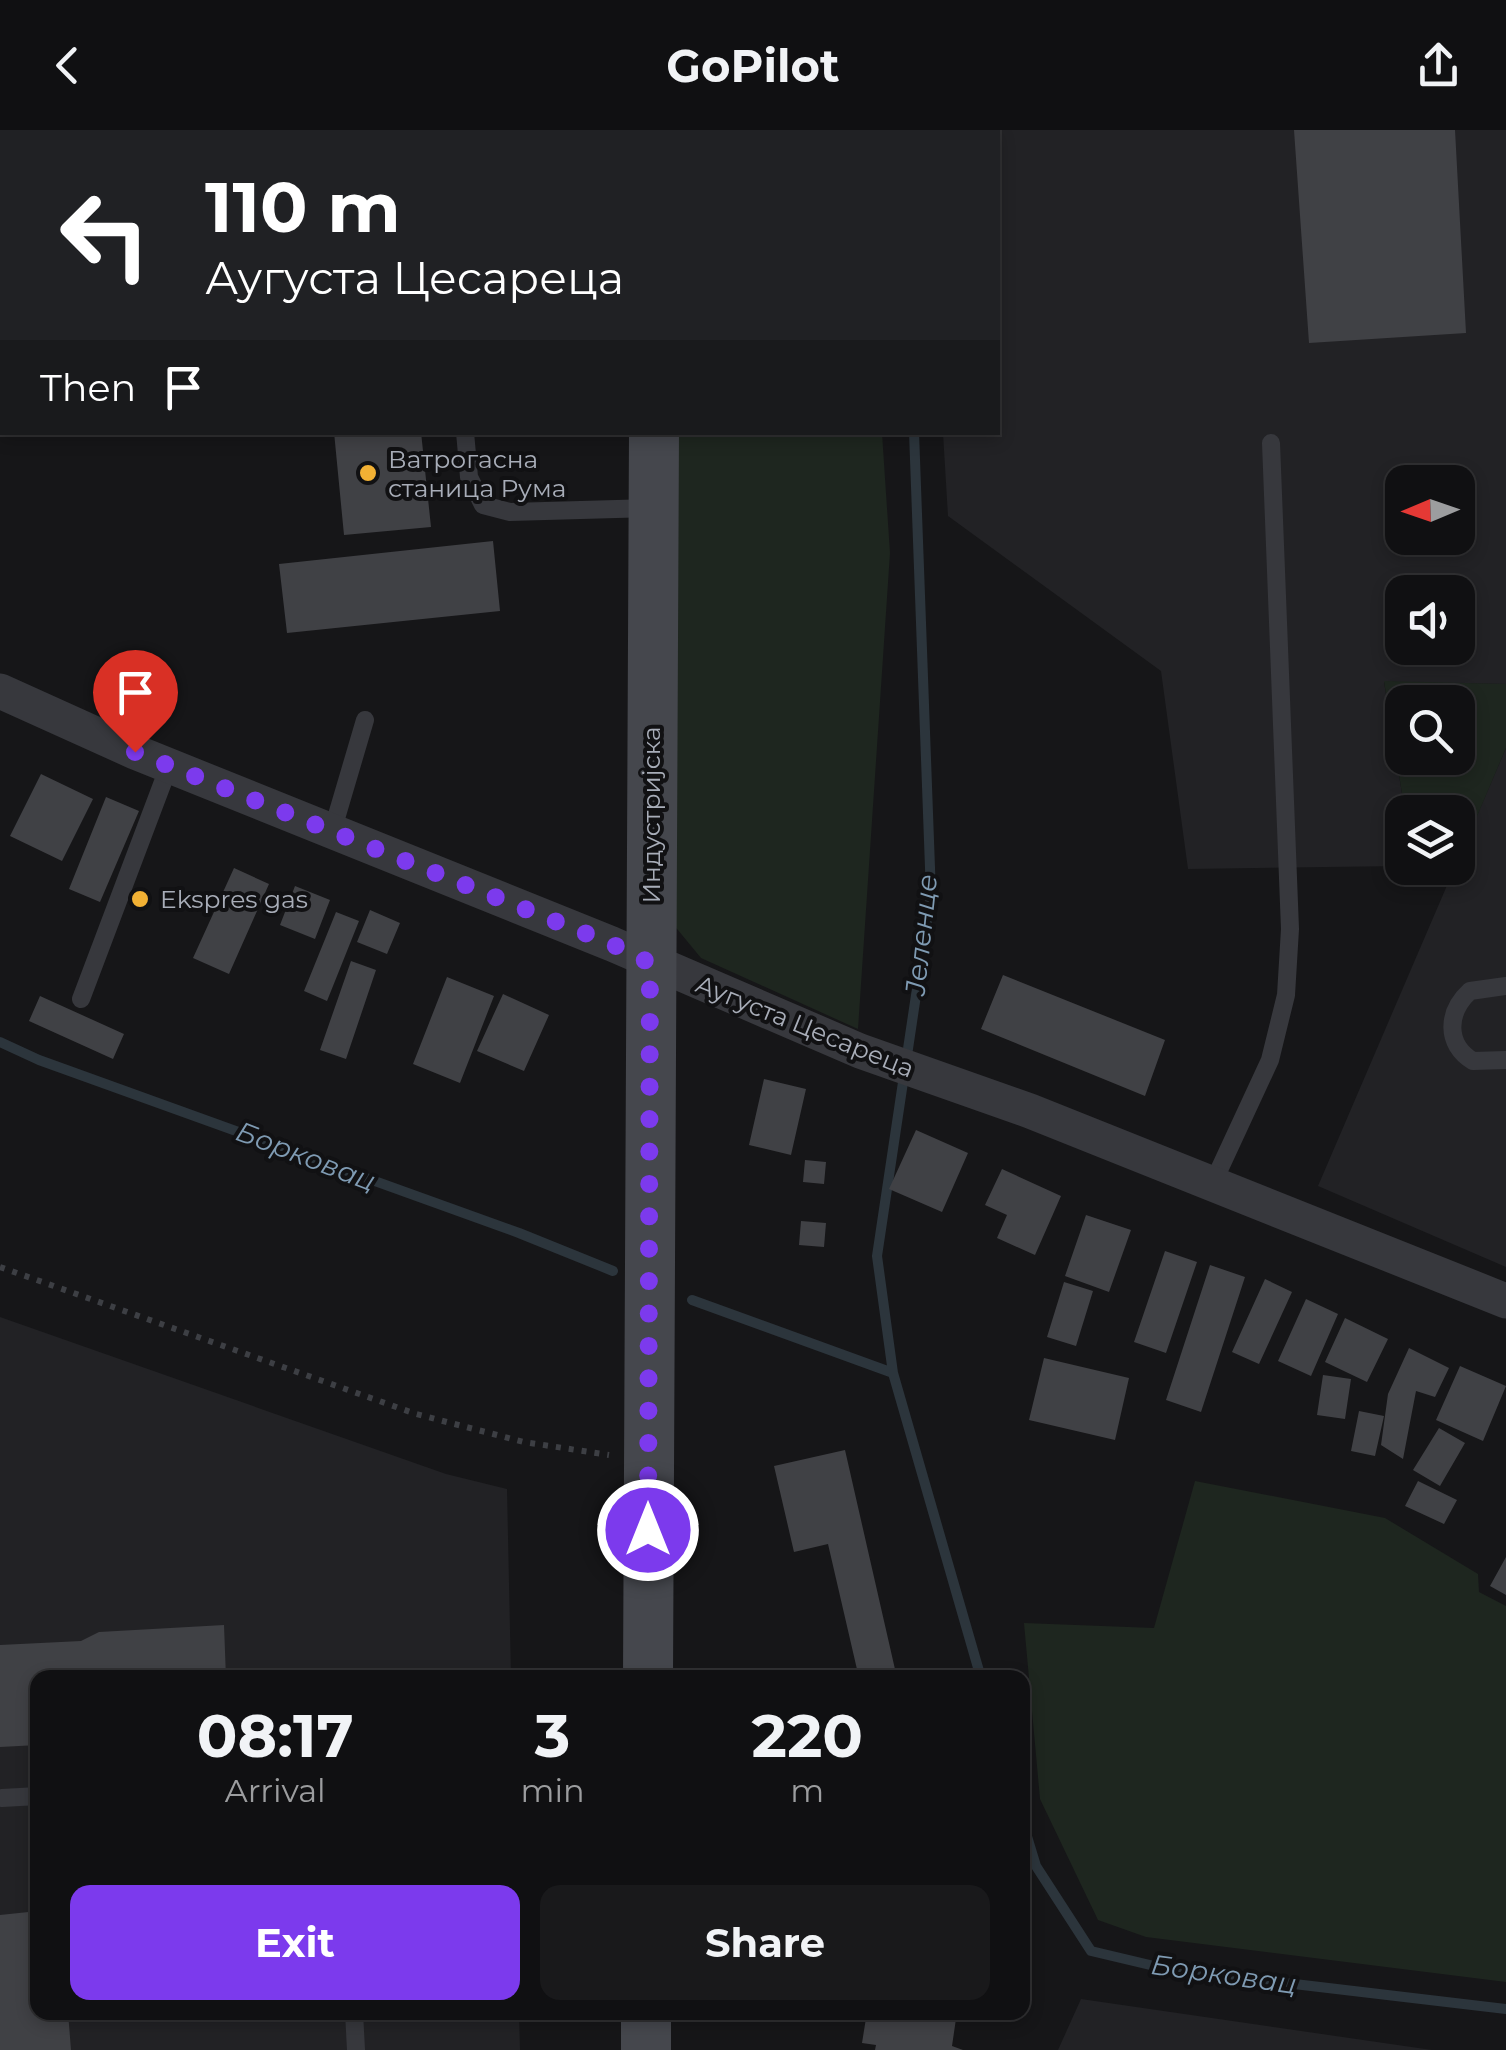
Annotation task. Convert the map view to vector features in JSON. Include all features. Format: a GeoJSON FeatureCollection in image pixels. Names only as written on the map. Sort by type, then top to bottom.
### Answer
{"type":"FeatureCollection","features":[{"type":"Feature","properties":{"kind":"main road","name":"Индустријска"},"geometry":{"type":"LineString","coordinates":[[648,1670],[654,435]]}},
{"type":"Feature","properties":{"kind":"main road"},"geometry":{"type":"LineString","coordinates":[[646,2020],[646,2050]]}},
{"type":"Feature","properties":{"kind":"street","name":"Аугуста Цесареца"},"geometry":{"type":"LineString","coordinates":[[0,691],[169,766],[612,944],[885,1059],[1030,1111],[1506,1301]]}},
{"type":"Feature","properties":{"kind":"lane"},"geometry":{"type":"LineString","coordinates":[[465,435],[468,477],[483,504],[510,512],[653,508]]}},
{"type":"Feature","properties":{"kind":"lane"},"geometry":{"type":"LineString","coordinates":[[1212,1183],[1266,1071],[1286,995],[1290,930],[1272,443]]}},
{"type":"Feature","properties":{"kind":"lane"},"geometry":{"type":"LineString","coordinates":[[332,832],[365,720]]}},
{"type":"Feature","properties":{"kind":"lane"},"geometry":{"type":"LineString","coordinates":[[81,999],[169,766]]}},
{"type":"Feature","properties":{"kind":"lane"},"geometry":{"type":"LineString","coordinates":[[1506,986],[1470,992],[1456,1008],[1452,1032],[1459,1050],[1473,1061],[1506,1060]]}},
{"type":"Feature","properties":{"kind":"lane"},"geometry":{"type":"LineString","coordinates":[[2,1798],[30,1796]]}},
{"type":"Feature","properties":{"kind":"lane"},"geometry":{"type":"LineString","coordinates":[[354,2020],[356,2050]]}},
{"type":"Feature","properties":{"kind":"path"},"geometry":{"type":"LineString","coordinates":[[0,1267],[416,1414],[570,1451],[648,1456]]}},
{"type":"Feature","properties":{"kind":"shaded area"},"geometry":{"type":"Polygon","coordinates":[[[1000,130],[1506,130],[1506,684],[1384,682],[1385,775],[1399,775],[1402,795],[1385,795],[1385,866],[1188,869],[1161,671],[948,516],[943,435],[1000,435],[1000,130]]]}},
{"type":"Feature","properties":{"kind":"shaded area"},"geometry":{"type":"Polygon","coordinates":[[[671,435],[882,435],[890,553],[858,1029],[701,958],[668,918],[671,435]]]}},
{"type":"Feature","properties":{"kind":"shaded area"},"geometry":{"type":"Polygon","coordinates":[[[1384,681],[1506,684],[1506,748],[1475,821],[1475,795],[1402,795],[1399,775],[1475,775],[1475,685],[1385,687],[1384,681]]]}},
{"type":"Feature","properties":{"kind":"shaded area"},"geometry":{"type":"Polygon","coordinates":[[[1506,748],[1506,1267],[1318,1186],[1447,885],[1475,885],[1475,820],[1506,748]]]}},
{"type":"Feature","properties":{"kind":"shaded area"},"geometry":{"type":"Polygon","coordinates":[[[0,1317],[446,1474],[507,1489],[511,1670],[30,1670],[30,2020],[519,2020],[520,2050],[0,2050],[0,1317]]]}},
{"type":"Feature","properties":{"kind":"shaded area"},"geometry":{"type":"Polygon","coordinates":[[[1195,1481],[1385,1518],[1478,1574],[1479,1592],[1506,1606],[1506,1982],[1146,1937],[1098,1920],[1040,1799],[1024,1623],[1154,1628],[1195,1481]]]}},
{"type":"Feature","properties":{"kind":"shaded area"},"geometry":{"type":"Polygon","coordinates":[[[1081,1999],[1432,2050],[1058,2050],[1081,1999]]]}},
{"type":"Feature","properties":{"kind":"building"},"geometry":{"type":"Polygon","coordinates":[[[1294,130],[1455,130],[1466,333],[1309,343],[1294,130]]]}},
{"type":"Feature","properties":{"kind":"building"},"geometry":{"type":"Polygon","coordinates":[[[334,435],[421,435],[431,527],[344,535],[334,435]]]}},
{"type":"Feature","properties":{"kind":"building"},"geometry":{"type":"Polygon","coordinates":[[[493,541],[500,611],[287,633],[279,564],[493,541]]]}},
{"type":"Feature","properties":{"kind":"building"},"geometry":{"type":"Polygon","coordinates":[[[41,774],[93,799],[62,861],[10,836],[41,774]]]}},
{"type":"Feature","properties":{"kind":"building"},"geometry":{"type":"Polygon","coordinates":[[[106,797],[139,811],[100,902],[69,889],[106,797]]]}},
{"type":"Feature","properties":{"kind":"building"},"geometry":{"type":"Polygon","coordinates":[[[234,868],[269,884],[229,974],[193,958],[234,868]]]}},
{"type":"Feature","properties":{"kind":"building"},"geometry":{"type":"Polygon","coordinates":[[[295,886],[330,900],[315,939],[280,925],[295,886]]]}},
{"type":"Feature","properties":{"kind":"building"},"geometry":{"type":"Polygon","coordinates":[[[370,910],[400,923],[387,954],[357,942],[370,910]]]}},
{"type":"Feature","properties":{"kind":"building"},"geometry":{"type":"Polygon","coordinates":[[[336,912],[359,921],[327,1001],[304,991],[336,912]]]}},
{"type":"Feature","properties":{"kind":"building"},"geometry":{"type":"Polygon","coordinates":[[[351,961],[376,970],[346,1059],[320,1050],[351,961]]]}},
{"type":"Feature","properties":{"kind":"building"},"geometry":{"type":"Polygon","coordinates":[[[1003,975],[1165,1040],[1145,1096],[981,1029],[1003,975]]]}},
{"type":"Feature","properties":{"kind":"building"},"geometry":{"type":"Polygon","coordinates":[[[447,977],[494,996],[460,1083],[413,1064],[447,977]]]}},
{"type":"Feature","properties":{"kind":"building"},"geometry":{"type":"Polygon","coordinates":[[[503,994],[549,1015],[524,1071],[477,1051],[503,994]]]}},
{"type":"Feature","properties":{"kind":"building"},"geometry":{"type":"Polygon","coordinates":[[[40,996],[124,1034],[113,1059],[29,1021],[40,996]]]}},
{"type":"Feature","properties":{"kind":"building"},"geometry":{"type":"Polygon","coordinates":[[[764,1079],[806,1089],[791,1155],[749,1145],[764,1079]]]}},
{"type":"Feature","properties":{"kind":"building"},"geometry":{"type":"Polygon","coordinates":[[[916,1130],[968,1153],[942,1212],[889,1189],[916,1130]]]}},
{"type":"Feature","properties":{"kind":"building"},"geometry":{"type":"Polygon","coordinates":[[[805,1160],[826,1162],[824,1184],[803,1182],[805,1160]]]}},
{"type":"Feature","properties":{"kind":"building"},"geometry":{"type":"Polygon","coordinates":[[[1002,1169],[1061,1196],[1035,1255],[997,1238],[1007,1215],[985,1205],[1002,1169]]]}},
{"type":"Feature","properties":{"kind":"building"},"geometry":{"type":"Polygon","coordinates":[[[1086,1215],[1131,1230],[1109,1292],[1065,1276],[1086,1215]]]}},
{"type":"Feature","properties":{"kind":"building"},"geometry":{"type":"Polygon","coordinates":[[[801,1221],[826,1223],[824,1247],[799,1245],[801,1221]]]}},
{"type":"Feature","properties":{"kind":"building"},"geometry":{"type":"Polygon","coordinates":[[[1165,1251],[1197,1262],[1166,1353],[1134,1342],[1165,1251]]]}},
{"type":"Feature","properties":{"kind":"building"},"geometry":{"type":"Polygon","coordinates":[[[1210,1265],[1245,1277],[1201,1412],[1166,1400],[1210,1265]]]}},
{"type":"Feature","properties":{"kind":"building"},"geometry":{"type":"Polygon","coordinates":[[[1265,1279],[1292,1292],[1259,1364],[1232,1352],[1265,1279]]]}},
{"type":"Feature","properties":{"kind":"building"},"geometry":{"type":"Polygon","coordinates":[[[1064,1282],[1093,1291],[1076,1346],[1047,1337],[1064,1282]]]}},
{"type":"Feature","properties":{"kind":"building"},"geometry":{"type":"Polygon","coordinates":[[[1306,1299],[1338,1314],[1311,1376],[1278,1361],[1306,1299]]]}},
{"type":"Feature","properties":{"kind":"building"},"geometry":{"type":"Polygon","coordinates":[[[1345,1318],[1388,1339],[1367,1382],[1325,1362],[1345,1318]]]}},
{"type":"Feature","properties":{"kind":"building"},"geometry":{"type":"Polygon","coordinates":[[[1409,1348],[1449,1368],[1435,1397],[1416,1391],[1403,1459],[1381,1445],[1388,1394],[1409,1348]]]}},
{"type":"Feature","properties":{"kind":"building"},"geometry":{"type":"Polygon","coordinates":[[[1044,1358],[1129,1378],[1115,1440],[1029,1420],[1044,1358]]]}},
{"type":"Feature","properties":{"kind":"building"},"geometry":{"type":"Polygon","coordinates":[[[1460,1366],[1506,1386],[1483,1441],[1436,1420],[1460,1366]]]}},
{"type":"Feature","properties":{"kind":"building"},"geometry":{"type":"Polygon","coordinates":[[[1323,1375],[1351,1379],[1345,1419],[1317,1415],[1323,1375]]]}},
{"type":"Feature","properties":{"kind":"building"},"geometry":{"type":"Polygon","coordinates":[[[1359,1411],[1384,1416],[1375,1456],[1351,1451],[1359,1411]]]}},
{"type":"Feature","properties":{"kind":"building"},"geometry":{"type":"Polygon","coordinates":[[[1439,1428],[1465,1443],[1440,1486],[1413,1470],[1439,1428]]]}},
{"type":"Feature","properties":{"kind":"building"},"geometry":{"type":"Polygon","coordinates":[[[845,1450],[895,1670],[857,1670],[828,1544],[794,1552],[774,1466],[845,1450]]]}},
{"type":"Feature","properties":{"kind":"building"},"geometry":{"type":"Polygon","coordinates":[[[1418,1481],[1457,1500],[1444,1524],[1405,1506],[1418,1481]]]}},
{"type":"Feature","properties":{"kind":"building"},"geometry":{"type":"Polygon","coordinates":[[[1506,1557],[1506,1595],[1490,1586],[1506,1557]]]}},
{"type":"Feature","properties":{"kind":"building"},"geometry":{"type":"Polygon","coordinates":[[[224,1625],[226,1670],[30,1670],[30,1745],[0,1747],[0,1645],[81,1641],[99,1632],[224,1625]]]}},
{"type":"Feature","properties":{"kind":"building"},"geometry":{"type":"Polygon","coordinates":[[[30,1912],[30,2020],[69,2020],[71,2050],[0,2050],[0,1915],[30,1912]]]}},
{"type":"Feature","properties":{"kind":"building"},"geometry":{"type":"Polygon","coordinates":[[[866,2020],[956,2020],[952,2046],[963,2050],[875,2050],[876,2045],[862,2043],[866,2020]]]}},
{"type":"Feature","properties":{"kind":"waterway","name":"Јеленце"},"geometry":{"type":"LineString","coordinates":[[893,1373],[877,1256],[931,895],[914,435]]}},
{"type":"Feature","properties":{"kind":"waterway","name":"Борковац"},"geometry":{"type":"LineString","coordinates":[[0,1042],[39,1060],[519,1233],[613,1271]]}},
{"type":"Feature","properties":{"kind":"waterway","name":"Борковац"},"geometry":{"type":"LineString","coordinates":[[692,1300],[893,1373],[979,1670]]}},
{"type":"Feature","properties":{"kind":"waterway","name":"Борковац"},"geometry":{"type":"LineString","coordinates":[[1030,1846],[1036,1866],[1091,1951],[1167,1969],[1506,2009]]}},
{"type":"Feature","properties":{"kind":"place","name":"Ватрогасна станица Рума"},"geometry":{"type":"Point","coordinates":[368,473]}},
{"type":"Feature","properties":{"kind":"place","name":"Ekspres gas"},"geometry":{"type":"Point","coordinates":[140,899]}},
{"type":"Feature","properties":{"kind":"route"},"geometry":{"type":"LineString","coordinates":[[135,752],[612,944],[650,963],[648,1530]]}}]}
